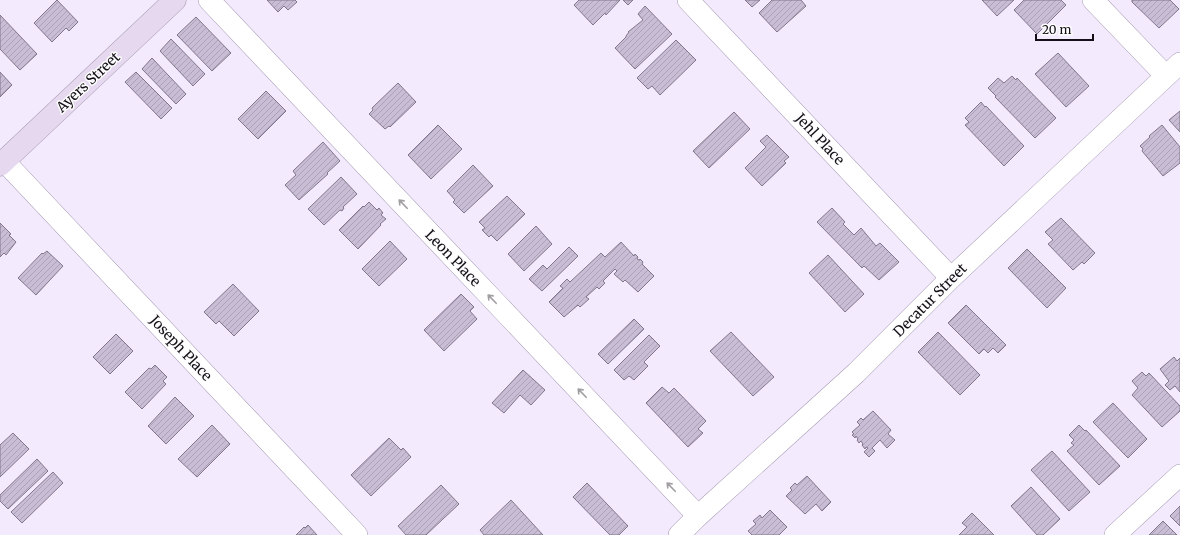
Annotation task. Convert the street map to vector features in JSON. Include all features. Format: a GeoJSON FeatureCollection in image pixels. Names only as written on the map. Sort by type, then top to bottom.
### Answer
{"type":"FeatureCollection","features":[{"type":"Feature","properties":{"kind":"street","name":"Ayers Street"},"geometry":{"type":"LineString","coordinates":[[2,163],[175,0]]}},
{"type":"Feature","properties":{"kind":"street","name":"Leon Place"},"geometry":{"type":"LineString","coordinates":[[209,0],[698,516]]}},
{"type":"Feature","properties":{"kind":"street","name":"Jehl Place"},"geometry":{"type":"LineString","coordinates":[[688,0],[951,278]]}},
{"type":"Feature","properties":{"kind":"street"},"geometry":{"type":"LineString","coordinates":[[1093,0],[1173,70]]}},
{"type":"Feature","properties":{"kind":"street","name":"Decatur Street"},"geometry":{"type":"LineString","coordinates":[[679,535],[856,373],[951,278],[1173,70]]}},
{"type":"Feature","properties":{"kind":"street","name":"Joseph Place"},"geometry":{"type":"LineString","coordinates":[[2,163],[357,535]]}},
{"type":"Feature","properties":{"kind":"street"},"geometry":{"type":"LineString","coordinates":[[1115,535],[1180,475]]}},
{"type":"Feature","properties":{"kind":"building"},"geometry":{"type":"Polygon","coordinates":[[[57,0],[78,22],[69,31],[66,28],[52,42],[34,23],[57,0]]]}},
{"type":"Feature","properties":{"kind":"building"},"geometry":{"type":"Polygon","coordinates":[[[267,0],[295,0],[297,2],[288,10],[284,6],[278,12],[267,0]]]}},
{"type":"Feature","properties":{"kind":"building"},"geometry":{"type":"Polygon","coordinates":[[[579,0],[620,0],[606,15],[605,13],[593,25],[574,5],[579,0]]]}},
{"type":"Feature","properties":{"kind":"building"},"geometry":{"type":"Polygon","coordinates":[[[623,0],[633,0],[628,5],[623,0]]]}},
{"type":"Feature","properties":{"kind":"building"},"geometry":{"type":"Polygon","coordinates":[[[745,0],[760,0],[752,7],[745,0]]]}},
{"type":"Feature","properties":{"kind":"building"},"geometry":{"type":"Polygon","coordinates":[[[772,0],[801,0],[806,6],[777,32],[759,13],[772,0]]]}},
{"type":"Feature","properties":{"kind":"building"},"geometry":{"type":"Polygon","coordinates":[[[982,0],[1014,0],[997,16],[982,0]]]}},
{"type":"Feature","properties":{"kind":"building"},"geometry":{"type":"Polygon","coordinates":[[[1024,0],[1061,0],[1066,5],[1037,34],[1014,10],[1024,0]]]}},
{"type":"Feature","properties":{"kind":"building"},"geometry":{"type":"Polygon","coordinates":[[[1132,0],[1170,0],[1179,9],[1159,28],[1132,2],[1132,0]]]}},
{"type":"Feature","properties":{"kind":"building"},"geometry":{"type":"Polygon","coordinates":[[[645,6],[672,34],[635,69],[615,48],[626,37],[628,32],[643,20],[638,14],[645,6]]]}},
{"type":"Feature","properties":{"kind":"building"},"geometry":{"type":"Polygon","coordinates":[[[0,15],[37,54],[20,70],[0,49],[0,15]]]}},
{"type":"Feature","properties":{"kind":"building"},"geometry":{"type":"Polygon","coordinates":[[[196,17],[231,53],[212,71],[177,35],[196,17]]]}},
{"type":"Feature","properties":{"kind":"building"},"geometry":{"type":"Polygon","coordinates":[[[171,39],[205,74],[193,86],[160,51],[171,39]]]}},
{"type":"Feature","properties":{"kind":"building"},"geometry":{"type":"Polygon","coordinates":[[[676,40],[696,60],[660,95],[652,86],[648,89],[637,78],[676,40]]]}},
{"type":"Feature","properties":{"kind":"building"},"geometry":{"type":"Polygon","coordinates":[[[1058,53],[1089,86],[1066,107],[1035,74],[1058,53]]]}},
{"type":"Feature","properties":{"kind":"building"},"geometry":{"type":"Polygon","coordinates":[[[152,58],[186,94],[176,104],[142,69],[152,58]]]}},
{"type":"Feature","properties":{"kind":"building"},"geometry":{"type":"Polygon","coordinates":[[[0,72],[12,85],[0,97],[0,72]]]}},
{"type":"Feature","properties":{"kind":"building"},"geometry":{"type":"Polygon","coordinates":[[[136,72],[172,108],[161,119],[125,82],[136,72]]]}},
{"type":"Feature","properties":{"kind":"building"},"geometry":{"type":"Polygon","coordinates":[[[1012,76],[1016,80],[1017,78],[1056,118],[1035,138],[988,88],[998,78],[1004,83],[1012,76]]]}},
{"type":"Feature","properties":{"kind":"building"},"geometry":{"type":"Polygon","coordinates":[[[398,83],[416,102],[390,127],[389,126],[385,129],[369,114],[373,110],[372,108],[398,83]]]}},
{"type":"Feature","properties":{"kind":"building"},"geometry":{"type":"Polygon","coordinates":[[[266,91],[286,111],[258,139],[238,119],[266,91]]]}},
{"type":"Feature","properties":{"kind":"building"},"geometry":{"type":"Polygon","coordinates":[[[981,102],[1024,146],[1004,166],[965,125],[969,122],[965,118],[981,102]]]}},
{"type":"Feature","properties":{"kind":"building"},"geometry":{"type":"Polygon","coordinates":[[[1180,111],[1180,132],[1169,120],[1180,111]]]}},
{"type":"Feature","properties":{"kind":"building"},"geometry":{"type":"Polygon","coordinates":[[[734,112],[750,129],[709,168],[693,151],[734,112]]]}},
{"type":"Feature","properties":{"kind":"building"},"geometry":{"type":"Polygon","coordinates":[[[438,125],[462,149],[431,179],[408,155],[438,125]]]}},
{"type":"Feature","properties":{"kind":"building"},"geometry":{"type":"Polygon","coordinates":[[[1162,125],[1180,147],[1180,163],[1163,176],[1142,151],[1143,149],[1140,146],[1162,125]]]}},
{"type":"Feature","properties":{"kind":"building"},"geometry":{"type":"Polygon","coordinates":[[[767,135],[789,157],[784,161],[786,163],[762,186],[745,168],[766,147],[760,141],[767,135]]]}},
{"type":"Feature","properties":{"kind":"building"},"geometry":{"type":"Polygon","coordinates":[[[323,142],[340,161],[299,200],[285,185],[296,175],[293,171],[323,142]]]}},
{"type":"Feature","properties":{"kind":"building"},"geometry":{"type":"Polygon","coordinates":[[[473,165],[493,186],[464,213],[453,202],[455,200],[447,191],[473,165]]]}},
{"type":"Feature","properties":{"kind":"building"},"geometry":{"type":"Polygon","coordinates":[[[341,177],[357,194],[343,207],[344,208],[342,211],[340,210],[324,225],[308,209],[341,177]]]}},
{"type":"Feature","properties":{"kind":"building"},"geometry":{"type":"Polygon","coordinates":[[[507,196],[525,214],[497,241],[491,235],[489,237],[482,230],[485,228],[479,222],[507,196]]]}},
{"type":"Feature","properties":{"kind":"building"},"geometry":{"type":"Polygon","coordinates":[[[369,202],[377,210],[379,208],[383,213],[381,215],[386,219],[358,249],[339,230],[369,202]]]}},
{"type":"Feature","properties":{"kind":"building"},"geometry":{"type":"Polygon","coordinates":[[[832,208],[845,222],[843,224],[854,235],[861,228],[876,246],[880,243],[899,262],[879,280],[864,266],[862,268],[817,222],[832,208]]]}},
{"type":"Feature","properties":{"kind":"building"},"geometry":{"type":"Polygon","coordinates":[[[1061,218],[1095,253],[1084,264],[1082,262],[1073,270],[1048,244],[1053,240],[1045,232],[1061,218]]]}},
{"type":"Feature","properties":{"kind":"building"},"geometry":{"type":"Polygon","coordinates":[[[0,223],[11,234],[9,235],[16,242],[6,255],[4,253],[0,257],[0,223]]]}},
{"type":"Feature","properties":{"kind":"building"},"geometry":{"type":"Polygon","coordinates":[[[536,226],[552,244],[524,271],[508,254],[536,226]]]}},
{"type":"Feature","properties":{"kind":"building"},"geometry":{"type":"Polygon","coordinates":[[[390,241],[407,259],[379,286],[362,269],[390,241]]]}},
{"type":"Feature","properties":{"kind":"building"},"geometry":{"type":"Polygon","coordinates":[[[621,242],[634,256],[635,254],[638,257],[637,259],[640,259],[643,262],[642,264],[654,276],[638,292],[625,280],[623,282],[614,274],[617,271],[615,269],[603,281],[605,283],[599,289],[597,287],[586,297],[589,299],[580,307],[578,305],[564,317],[549,302],[563,288],[560,286],[567,279],[570,282],[601,253],[605,257],[621,242]]]}},
{"type":"Feature","properties":{"kind":"building"},"geometry":{"type":"Polygon","coordinates":[[[569,247],[578,256],[542,291],[529,279],[543,265],[547,269],[569,247]]]}},
{"type":"Feature","properties":{"kind":"building"},"geometry":{"type":"Polygon","coordinates":[[[1027,249],[1066,288],[1047,308],[1008,268],[1027,249]]]}},
{"type":"Feature","properties":{"kind":"building"},"geometry":{"type":"Polygon","coordinates":[[[47,251],[63,266],[36,295],[18,278],[42,253],[43,254],[47,251]]]}},
{"type":"Feature","properties":{"kind":"building"},"geometry":{"type":"Polygon","coordinates":[[[828,255],[864,294],[845,312],[809,273],[828,255]]]}},
{"type":"Feature","properties":{"kind":"building"},"geometry":{"type":"Polygon","coordinates":[[[233,284],[259,311],[234,336],[219,321],[216,324],[204,312],[233,284]]]}},
{"type":"Feature","properties":{"kind":"building"},"geometry":{"type":"Polygon","coordinates":[[[461,294],[474,307],[470,311],[477,319],[444,351],[424,330],[461,294]]]}},
{"type":"Feature","properties":{"kind":"building"},"geometry":{"type":"Polygon","coordinates":[[[966,305],[1006,345],[998,353],[993,348],[988,353],[984,349],[979,354],[948,323],[966,305]]]}},
{"type":"Feature","properties":{"kind":"building"},"geometry":{"type":"Polygon","coordinates":[[[634,319],[644,329],[608,364],[598,354],[634,319]]]}},
{"type":"Feature","properties":{"kind":"building"},"geometry":{"type":"Polygon","coordinates":[[[731,332],[774,377],[753,396],[710,351],[731,332]]]}},
{"type":"Feature","properties":{"kind":"building"},"geometry":{"type":"Polygon","coordinates":[[[938,332],[980,375],[960,395],[918,352],[938,332]]]}},
{"type":"Feature","properties":{"kind":"building"},"geometry":{"type":"Polygon","coordinates":[[[116,334],[133,351],[110,374],[93,357],[116,334]]]}},
{"type":"Feature","properties":{"kind":"building"},"geometry":{"type":"Polygon","coordinates":[[[649,335],[660,346],[644,362],[648,366],[634,380],[629,376],[624,380],[614,370],[649,335]]]}},
{"type":"Feature","properties":{"kind":"building"},"geometry":{"type":"Polygon","coordinates":[[[1174,357],[1177,361],[1180,358],[1180,392],[1175,386],[1170,390],[1165,385],[1169,381],[1160,369],[1174,357]]]}},
{"type":"Feature","properties":{"kind":"building"},"geometry":{"type":"Polygon","coordinates":[[[155,365],[167,377],[163,381],[166,384],[142,409],[125,392],[149,368],[151,369],[155,365]]]}},
{"type":"Feature","properties":{"kind":"building"},"geometry":{"type":"Polygon","coordinates":[[[523,370],[545,390],[531,405],[520,395],[504,413],[492,403],[523,370]]]}},
{"type":"Feature","properties":{"kind":"building"},"geometry":{"type":"Polygon","coordinates":[[[1142,372],[1146,376],[1149,373],[1180,406],[1180,411],[1162,427],[1132,395],[1138,388],[1132,381],[1142,372]]]}},
{"type":"Feature","properties":{"kind":"building"},"geometry":{"type":"Polygon","coordinates":[[[662,387],[669,393],[674,388],[706,421],[698,429],[703,433],[688,447],[646,403],[662,387]]]}},
{"type":"Feature","properties":{"kind":"building"},"geometry":{"type":"Polygon","coordinates":[[[175,397],[194,416],[166,444],[148,426],[175,397]]]}},
{"type":"Feature","properties":{"kind":"building"},"geometry":{"type":"Polygon","coordinates":[[[1113,403],[1147,439],[1128,458],[1093,422],[1113,403]]]}},
{"type":"Feature","properties":{"kind":"building"},"geometry":{"type":"Polygon","coordinates":[[[873,411],[891,430],[888,434],[895,440],[887,448],[880,440],[872,448],[875,451],[869,457],[864,452],[868,448],[866,447],[865,449],[861,441],[859,443],[856,436],[855,438],[852,435],[854,434],[852,432],[860,425],[857,422],[861,418],[863,420],[873,411]]]}},
{"type":"Feature","properties":{"kind":"building"},"geometry":{"type":"Polygon","coordinates":[[[212,425],[230,444],[197,477],[178,459],[212,425]]]}},
{"type":"Feature","properties":{"kind":"building"},"geometry":{"type":"Polygon","coordinates":[[[1079,425],[1085,431],[1086,430],[1120,466],[1099,485],[1067,451],[1074,445],[1071,443],[1074,440],[1069,435],[1079,425]]]}},
{"type":"Feature","properties":{"kind":"building"},"geometry":{"type":"Polygon","coordinates":[[[13,433],[29,449],[0,477],[0,445],[13,433]]]}},
{"type":"Feature","properties":{"kind":"building"},"geometry":{"type":"Polygon","coordinates":[[[389,438],[401,450],[403,448],[411,457],[371,496],[351,475],[389,438]]]}},
{"type":"Feature","properties":{"kind":"building"},"geometry":{"type":"Polygon","coordinates":[[[1052,451],[1090,492],[1069,511],[1031,470],[1052,451]]]}},
{"type":"Feature","properties":{"kind":"building"},"geometry":{"type":"Polygon","coordinates":[[[37,459],[48,471],[8,509],[0,501],[0,495],[37,459]]]}},
{"type":"Feature","properties":{"kind":"building"},"geometry":{"type":"Polygon","coordinates":[[[53,472],[63,483],[22,523],[11,512],[53,472]]]}},
{"type":"Feature","properties":{"kind":"building"},"geometry":{"type":"Polygon","coordinates":[[[807,476],[831,502],[822,511],[816,504],[805,514],[786,496],[792,490],[790,488],[795,483],[797,485],[807,476]]]}},
{"type":"Feature","properties":{"kind":"building"},"geometry":{"type":"Polygon","coordinates":[[[587,483],[628,526],[619,535],[610,535],[573,497],[587,483]]]}},
{"type":"Feature","properties":{"kind":"building"},"geometry":{"type":"Polygon","coordinates":[[[441,485],[459,504],[426,535],[406,535],[398,526],[441,485]]]}},
{"type":"Feature","properties":{"kind":"building"},"geometry":{"type":"Polygon","coordinates":[[[1031,487],[1060,519],[1043,535],[1037,535],[1011,506],[1031,487]]]}},
{"type":"Feature","properties":{"kind":"building"},"geometry":{"type":"Polygon","coordinates":[[[511,500],[543,535],[484,535],[480,530],[511,500]]]}},
{"type":"Feature","properties":{"kind":"building"},"geometry":{"type":"Polygon","coordinates":[[[1180,506],[1180,526],[1170,516],[1180,506]]]}},
{"type":"Feature","properties":{"kind":"building"},"geometry":{"type":"Polygon","coordinates":[[[770,510],[787,527],[779,535],[752,535],[748,531],[756,524],[753,521],[760,515],[762,518],[770,510]]]}},
{"type":"Feature","properties":{"kind":"building"},"geometry":{"type":"Polygon","coordinates":[[[972,513],[994,535],[959,535],[967,527],[962,523],[972,513]]]}},
{"type":"Feature","properties":{"kind":"building"},"geometry":{"type":"Polygon","coordinates":[[[1163,521],[1177,535],[1149,535],[1163,521]]]}},
{"type":"Feature","properties":{"kind":"building"},"geometry":{"type":"Polygon","coordinates":[[[308,525],[317,535],[296,535],[304,527],[305,528],[308,525]]]}}]}
